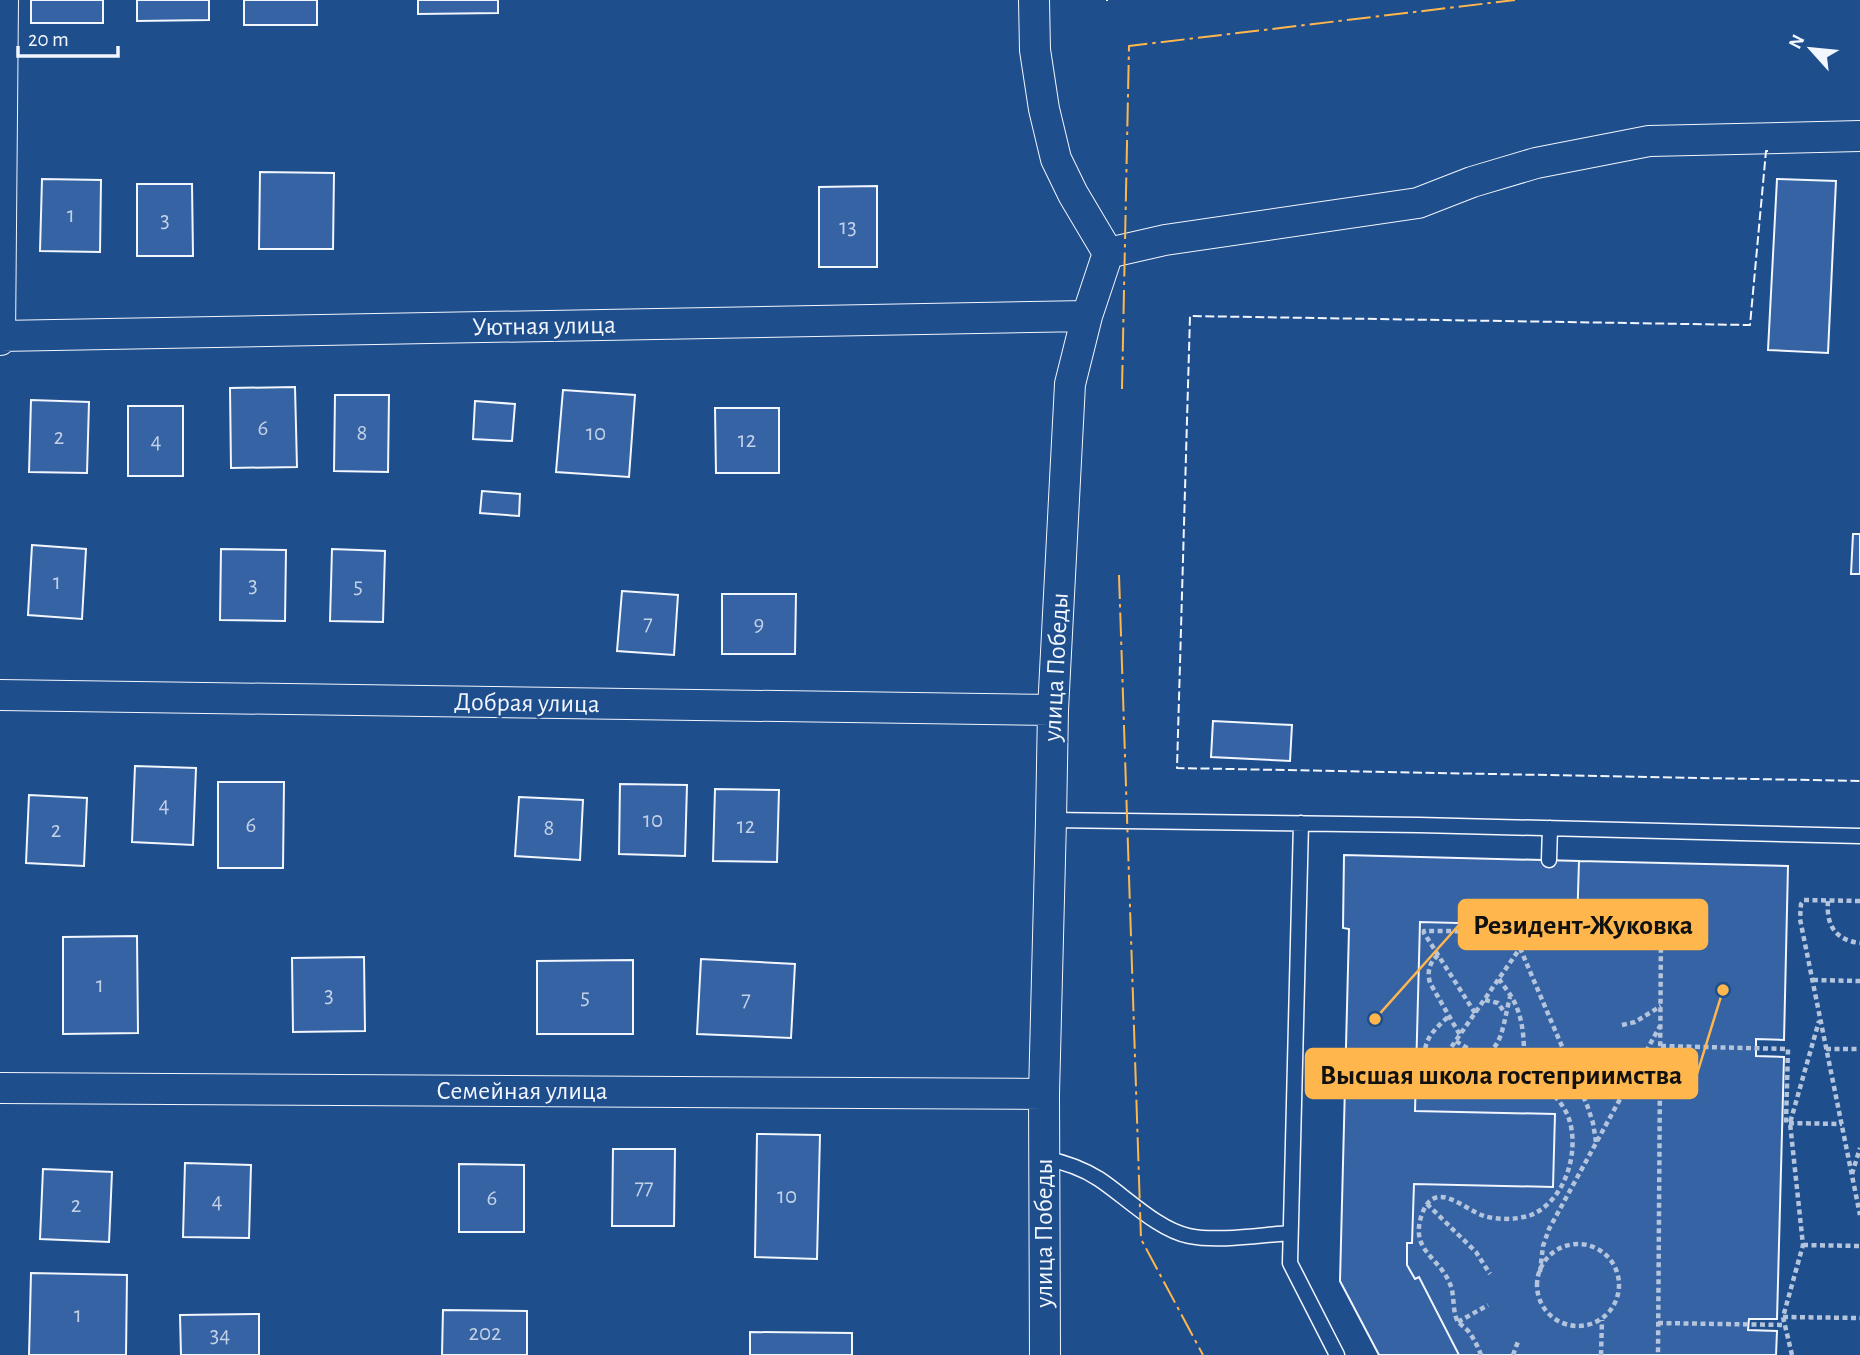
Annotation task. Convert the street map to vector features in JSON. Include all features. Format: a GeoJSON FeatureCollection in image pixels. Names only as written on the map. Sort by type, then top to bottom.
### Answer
{"type":"FeatureCollection","features":[{"type":"Feature","properties":{"kind":"street"},"geometry":{"type":"LineString","coordinates":[[0,338],[3,0]]}},
{"type":"Feature","properties":{"kind":"street"},"geometry":{"type":"LineString","coordinates":[[1034,0],[1035,50],[1044,109],[1056,159],[1108,253],[1165,240],[1418,203],[1472,182],[1536,163],[1649,141],[1860,136]]}},
{"type":"Feature","properties":{"kind":"street","name":"улица Победы"},"geometry":{"type":"LineString","coordinates":[[1049,1352],[1044,1094],[1053,710],[1070,384],[1087,316],[1108,253]]}},
{"type":"Feature","properties":{"kind":"street","name":"Уютная улица"},"geometry":{"type":"LineString","coordinates":[[0,338],[1087,316]]}},
{"type":"Feature","properties":{"kind":"street","name":"Добрая улица"},"geometry":{"type":"LineString","coordinates":[[0,695],[1053,710]]}},
{"type":"Feature","properties":{"kind":"street","name":"Семейная улица"},"geometry":{"type":"LineString","coordinates":[[0,1088],[1044,1094]]}},
{"type":"Feature","properties":{"kind":"lane"},"geometry":{"type":"LineString","coordinates":[[1051,820],[1860,836]]}},
{"type":"Feature","properties":{"kind":"lane"},"geometry":{"type":"LineString","coordinates":[[1301,823],[1290,1263],[1338,1355]]}},
{"type":"Feature","properties":{"kind":"lane"},"geometry":{"type":"LineString","coordinates":[[1549,860],[1550,828]]}},
{"type":"Feature","properties":{"kind":"lane"},"geometry":{"type":"LineString","coordinates":[[1044,1157],[1069,1163],[1098,1178],[1132,1205],[1170,1229],[1187,1236],[1209,1238],[1290,1234]]}},
{"type":"Feature","properties":{"kind":"path"},"geometry":{"type":"LineString","coordinates":[[1860,901],[1804,900],[1801,904],[1800,919],[1860,1215]]}},
{"type":"Feature","properties":{"kind":"path"},"geometry":{"type":"LineString","coordinates":[[1828,901],[1829,924],[1846,940],[1860,943]]}},
{"type":"Feature","properties":{"kind":"path"},"geometry":{"type":"LineString","coordinates":[[1475,1013],[1424,931],[1659,932],[1663,937],[1658,1355]]}},
{"type":"Feature","properties":{"kind":"path"},"geometry":{"type":"LineString","coordinates":[[1532,931],[1434,1072],[1429,1085],[1462,1081],[1661,1082]]}},
{"type":"Feature","properties":{"kind":"path"},"geometry":{"type":"LineString","coordinates":[[1520,948],[1587,1105],[1596,1142]]}},
{"type":"Feature","properties":{"kind":"path"},"geometry":{"type":"LineString","coordinates":[[1438,955],[1432,961],[1428,976],[1460,1035]]}},
{"type":"Feature","properties":{"kind":"path"},"geometry":{"type":"LineString","coordinates":[[1499,979],[1517,1006],[1525,1043],[1524,1081]]}},
{"type":"Feature","properties":{"kind":"path"},"geometry":{"type":"LineString","coordinates":[[1813,980],[1860,981]]}},
{"type":"Feature","properties":{"kind":"path"},"geometry":{"type":"LineString","coordinates":[[1456,1041],[1475,1053],[1492,1051],[1497,1044],[1510,996]]}},
{"type":"Feature","properties":{"kind":"path"},"geometry":{"type":"LineString","coordinates":[[1484,1000],[1497,1003],[1506,1014]]}},
{"type":"Feature","properties":{"kind":"path"},"geometry":{"type":"LineString","coordinates":[[1622,1025],[1635,1022],[1662,1005]]}},
{"type":"Feature","properties":{"kind":"path"},"geometry":{"type":"LineString","coordinates":[[1434,1072],[1426,1059],[1427,1040],[1449,1016]]}},
{"type":"Feature","properties":{"kind":"path"},"geometry":{"type":"LineString","coordinates":[[1792,1355],[1783,1317],[1803,1245],[1790,1123],[1820,1018]]}},
{"type":"Feature","properties":{"kind":"path"},"geometry":{"type":"LineString","coordinates":[[1539,1272],[1546,1260],[1567,1246],[1579,1244],[1592,1247],[1604,1253],[1618,1274],[1620,1287],[1617,1299],[1602,1320],[1590,1325],[1577,1327],[1553,1318],[1544,1308],[1537,1284],[1543,1246],[1549,1229],[1661,1023]]}},
{"type":"Feature","properties":{"kind":"path"},"geometry":{"type":"LineString","coordinates":[[1661,1046],[1788,1049],[1786,1123],[1842,1124]]}},
{"type":"Feature","properties":{"kind":"path"},"geometry":{"type":"LineString","coordinates":[[1826,1049],[1860,1049]]}},
{"type":"Feature","properties":{"kind":"path"},"geometry":{"type":"LineString","coordinates":[[1481,1355],[1468,1331],[1458,1322],[1450,1282],[1419,1240],[1419,1226],[1427,1204],[1445,1196],[1480,1214],[1507,1219],[1531,1215],[1548,1204],[1561,1188],[1570,1169],[1573,1138],[1569,1118],[1560,1101],[1541,1081]]}},
{"type":"Feature","properties":{"kind":"path"},"geometry":{"type":"LineString","coordinates":[[1852,1175],[1860,1148]]}},
{"type":"Feature","properties":{"kind":"path"},"geometry":{"type":"LineString","coordinates":[[1564,1179],[1574,1184]]}},
{"type":"Feature","properties":{"kind":"path"},"geometry":{"type":"LineString","coordinates":[[1427,1204],[1476,1252],[1490,1274]]}},
{"type":"Feature","properties":{"kind":"path"},"geometry":{"type":"LineString","coordinates":[[1803,1245],[1860,1246]]}},
{"type":"Feature","properties":{"kind":"path"},"geometry":{"type":"LineString","coordinates":[[1458,1322],[1488,1305]]}},
{"type":"Feature","properties":{"kind":"path"},"geometry":{"type":"LineString","coordinates":[[1783,1317],[1860,1318]]}},
{"type":"Feature","properties":{"kind":"path"},"geometry":{"type":"LineString","coordinates":[[1601,1355],[1602,1320]]}},
{"type":"Feature","properties":{"kind":"path"},"geometry":{"type":"LineString","coordinates":[[1658,1323],[1785,1325]]}},
{"type":"Feature","properties":{"kind":"path"},"geometry":{"type":"LineString","coordinates":[[1513,1355],[1519,1339]]}},
{"type":"Feature","properties":{"kind":"building"},"geometry":{"type":"Polygon","coordinates":[[[31,0],[103,0],[103,23],[31,23],[31,0]]]}},
{"type":"Feature","properties":{"kind":"building"},"geometry":{"type":"Polygon","coordinates":[[[137,0],[209,0],[209,20],[137,21],[137,0]]]}},
{"type":"Feature","properties":{"kind":"building"},"geometry":{"type":"Polygon","coordinates":[[[244,0],[317,0],[317,25],[244,25],[244,0]]]}},
{"type":"Feature","properties":{"kind":"building"},"geometry":{"type":"Polygon","coordinates":[[[418,0],[498,0],[498,13],[418,14],[418,0]]]}},
{"type":"Feature","properties":{"kind":"building"},"geometry":{"type":"Polygon","coordinates":[[[260,172],[334,173],[333,249],[259,249],[260,172]]]}},
{"type":"Feature","properties":{"kind":"building"},"geometry":{"type":"Polygon","coordinates":[[[42,179],[101,180],[100,252],[40,251],[42,179]]]}},
{"type":"Feature","properties":{"kind":"building"},"geometry":{"type":"Polygon","coordinates":[[[1777,179],[1836,181],[1828,353],[1768,350],[1777,179]]]}},
{"type":"Feature","properties":{"kind":"building"},"geometry":{"type":"Polygon","coordinates":[[[137,184],[192,184],[193,256],[137,256],[137,184]]]}},
{"type":"Feature","properties":{"kind":"building"},"geometry":{"type":"Polygon","coordinates":[[[877,186],[877,267],[819,267],[819,187],[877,186]]]}},
{"type":"Feature","properties":{"kind":"building"},"geometry":{"type":"Polygon","coordinates":[[[295,387],[297,467],[231,468],[230,388],[295,387]]]}},
{"type":"Feature","properties":{"kind":"building"},"geometry":{"type":"Polygon","coordinates":[[[563,390],[635,395],[629,477],[556,472],[563,390]]]}},
{"type":"Feature","properties":{"kind":"building"},"geometry":{"type":"Polygon","coordinates":[[[335,395],[389,395],[388,472],[334,471],[335,395]]]}},
{"type":"Feature","properties":{"kind":"building"},"geometry":{"type":"Polygon","coordinates":[[[31,400],[89,402],[87,473],[29,472],[31,400]]]}},
{"type":"Feature","properties":{"kind":"building"},"geometry":{"type":"Polygon","coordinates":[[[475,401],[515,404],[512,441],[473,439],[475,401]]]}},
{"type":"Feature","properties":{"kind":"building"},"geometry":{"type":"Polygon","coordinates":[[[128,406],[183,406],[183,476],[128,476],[128,406]]]}},
{"type":"Feature","properties":{"kind":"building"},"geometry":{"type":"Polygon","coordinates":[[[715,408],[779,408],[779,473],[716,473],[715,408]]]}},
{"type":"Feature","properties":{"kind":"building"},"geometry":{"type":"Polygon","coordinates":[[[482,491],[520,494],[519,516],[480,513],[482,491]]]}},
{"type":"Feature","properties":{"kind":"building"},"geometry":{"type":"Polygon","coordinates":[[[1853,534],[1860,534],[1860,574],[1851,574],[1853,534]]]}},
{"type":"Feature","properties":{"kind":"building"},"geometry":{"type":"Polygon","coordinates":[[[32,545],[86,549],[82,619],[28,615],[32,545]]]}},
{"type":"Feature","properties":{"kind":"building"},"geometry":{"type":"Polygon","coordinates":[[[221,549],[286,550],[285,621],[220,620],[221,549]]]}},
{"type":"Feature","properties":{"kind":"building"},"geometry":{"type":"Polygon","coordinates":[[[332,549],[385,551],[383,622],[330,621],[332,549]]]}},
{"type":"Feature","properties":{"kind":"building"},"geometry":{"type":"Polygon","coordinates":[[[622,591],[678,595],[674,655],[617,651],[622,591]]]}},
{"type":"Feature","properties":{"kind":"building"},"geometry":{"type":"Polygon","coordinates":[[[722,594],[796,594],[795,654],[722,654],[722,594]]]}},
{"type":"Feature","properties":{"kind":"building"},"geometry":{"type":"Polygon","coordinates":[[[1213,721],[1292,725],[1290,761],[1211,757],[1213,721]]]}},
{"type":"Feature","properties":{"kind":"building"},"geometry":{"type":"Polygon","coordinates":[[[135,766],[196,768],[193,845],[132,842],[135,766]]]}},
{"type":"Feature","properties":{"kind":"building"},"geometry":{"type":"Polygon","coordinates":[[[218,782],[284,782],[283,868],[218,868],[218,782]]]}},
{"type":"Feature","properties":{"kind":"building"},"geometry":{"type":"Polygon","coordinates":[[[620,784],[687,785],[685,856],[619,854],[620,784]]]}},
{"type":"Feature","properties":{"kind":"building"},"geometry":{"type":"Polygon","coordinates":[[[715,789],[779,790],[777,862],[713,861],[715,789]]]}},
{"type":"Feature","properties":{"kind":"building"},"geometry":{"type":"Polygon","coordinates":[[[29,795],[87,798],[84,866],[26,863],[29,795]]]}},
{"type":"Feature","properties":{"kind":"building"},"geometry":{"type":"Polygon","coordinates":[[[519,797],[583,800],[580,860],[515,856],[519,797]]]}},
{"type":"Feature","properties":{"kind":"building"},"geometry":{"type":"Polygon","coordinates":[[[1344,855],[1579,861],[1577,926],[1420,922],[1415,1111],[1555,1114],[1553,1187],[1414,1184],[1412,1243],[1407,1243],[1407,1265],[1415,1279],[1419,1277],[1459,1355],[1379,1355],[1340,1281],[1349,929],[1343,928],[1344,855]]]}},
{"type":"Feature","properties":{"kind":"building"},"geometry":{"type":"Polygon","coordinates":[[[1579,861],[1788,866],[1784,1040],[1756,1039],[1756,1056],[1784,1057],[1777,1319],[1749,1319],[1748,1330],[1777,1331],[1776,1355],[1459,1355],[1419,1277],[1415,1279],[1407,1265],[1407,1243],[1412,1243],[1414,1184],[1553,1187],[1555,1114],[1415,1111],[1420,922],[1577,926],[1579,861]]]}},
{"type":"Feature","properties":{"kind":"building"},"geometry":{"type":"Polygon","coordinates":[[[137,936],[138,1033],[63,1034],[63,937],[137,936]]]}},
{"type":"Feature","properties":{"kind":"building"},"geometry":{"type":"Polygon","coordinates":[[[364,957],[365,1031],[293,1032],[292,958],[364,957]]]}},
{"type":"Feature","properties":{"kind":"building"},"geometry":{"type":"Polygon","coordinates":[[[701,959],[795,964],[791,1038],[697,1034],[701,959]]]}},
{"type":"Feature","properties":{"kind":"building"},"geometry":{"type":"Polygon","coordinates":[[[633,960],[633,1034],[537,1034],[537,961],[633,960]]]}},
{"type":"Feature","properties":{"kind":"building"},"geometry":{"type":"Polygon","coordinates":[[[757,1134],[820,1135],[817,1259],[755,1257],[757,1134]]]}},
{"type":"Feature","properties":{"kind":"building"},"geometry":{"type":"Polygon","coordinates":[[[613,1149],[675,1149],[674,1226],[612,1226],[613,1149]]]}},
{"type":"Feature","properties":{"kind":"building"},"geometry":{"type":"Polygon","coordinates":[[[185,1163],[251,1165],[249,1238],[183,1237],[185,1163]]]}},
{"type":"Feature","properties":{"kind":"building"},"geometry":{"type":"Polygon","coordinates":[[[459,1164],[524,1165],[524,1232],[459,1232],[459,1164]]]}},
{"type":"Feature","properties":{"kind":"building"},"geometry":{"type":"Polygon","coordinates":[[[43,1169],[112,1172],[109,1242],[40,1239],[43,1169]]]}},
{"type":"Feature","properties":{"kind":"building"},"geometry":{"type":"Polygon","coordinates":[[[31,1273],[127,1275],[126,1355],[29,1355],[31,1273]]]}},
{"type":"Feature","properties":{"kind":"building"},"geometry":{"type":"Polygon","coordinates":[[[443,1310],[527,1311],[527,1355],[442,1355],[443,1310]]]}},
{"type":"Feature","properties":{"kind":"building"},"geometry":{"type":"Polygon","coordinates":[[[259,1314],[259,1355],[181,1355],[180,1315],[259,1314]]]}},
{"type":"Feature","properties":{"kind":"building"},"geometry":{"type":"Polygon","coordinates":[[[750,1332],[852,1333],[852,1355],[750,1355],[750,1332]]]}},
{"type":"Feature","properties":{"kind":"fence"},"geometry":{"type":"LineString","coordinates":[[1768,151],[1750,325],[1190,316],[1177,768],[1860,781]]}},
{"type":"Feature","properties":{"kind":"power"},"geometry":{"type":"LineString","coordinates":[[1122,389],[1129,46],[1515,0]]}},
{"type":"Feature","properties":{"kind":"power"},"geometry":{"type":"LineString","coordinates":[[1119,575],[1141,1239],[1203,1355]]}},
{"type":"Feature","properties":{"kind":"place","name":"Высшая школа гостеприимства"},"geometry":{"type":"Point","coordinates":[1723,990]}},
{"type":"Feature","properties":{"kind":"place","name":"Резидент-Жуковка"},"geometry":{"type":"Point","coordinates":[1375,1019]}}]}
